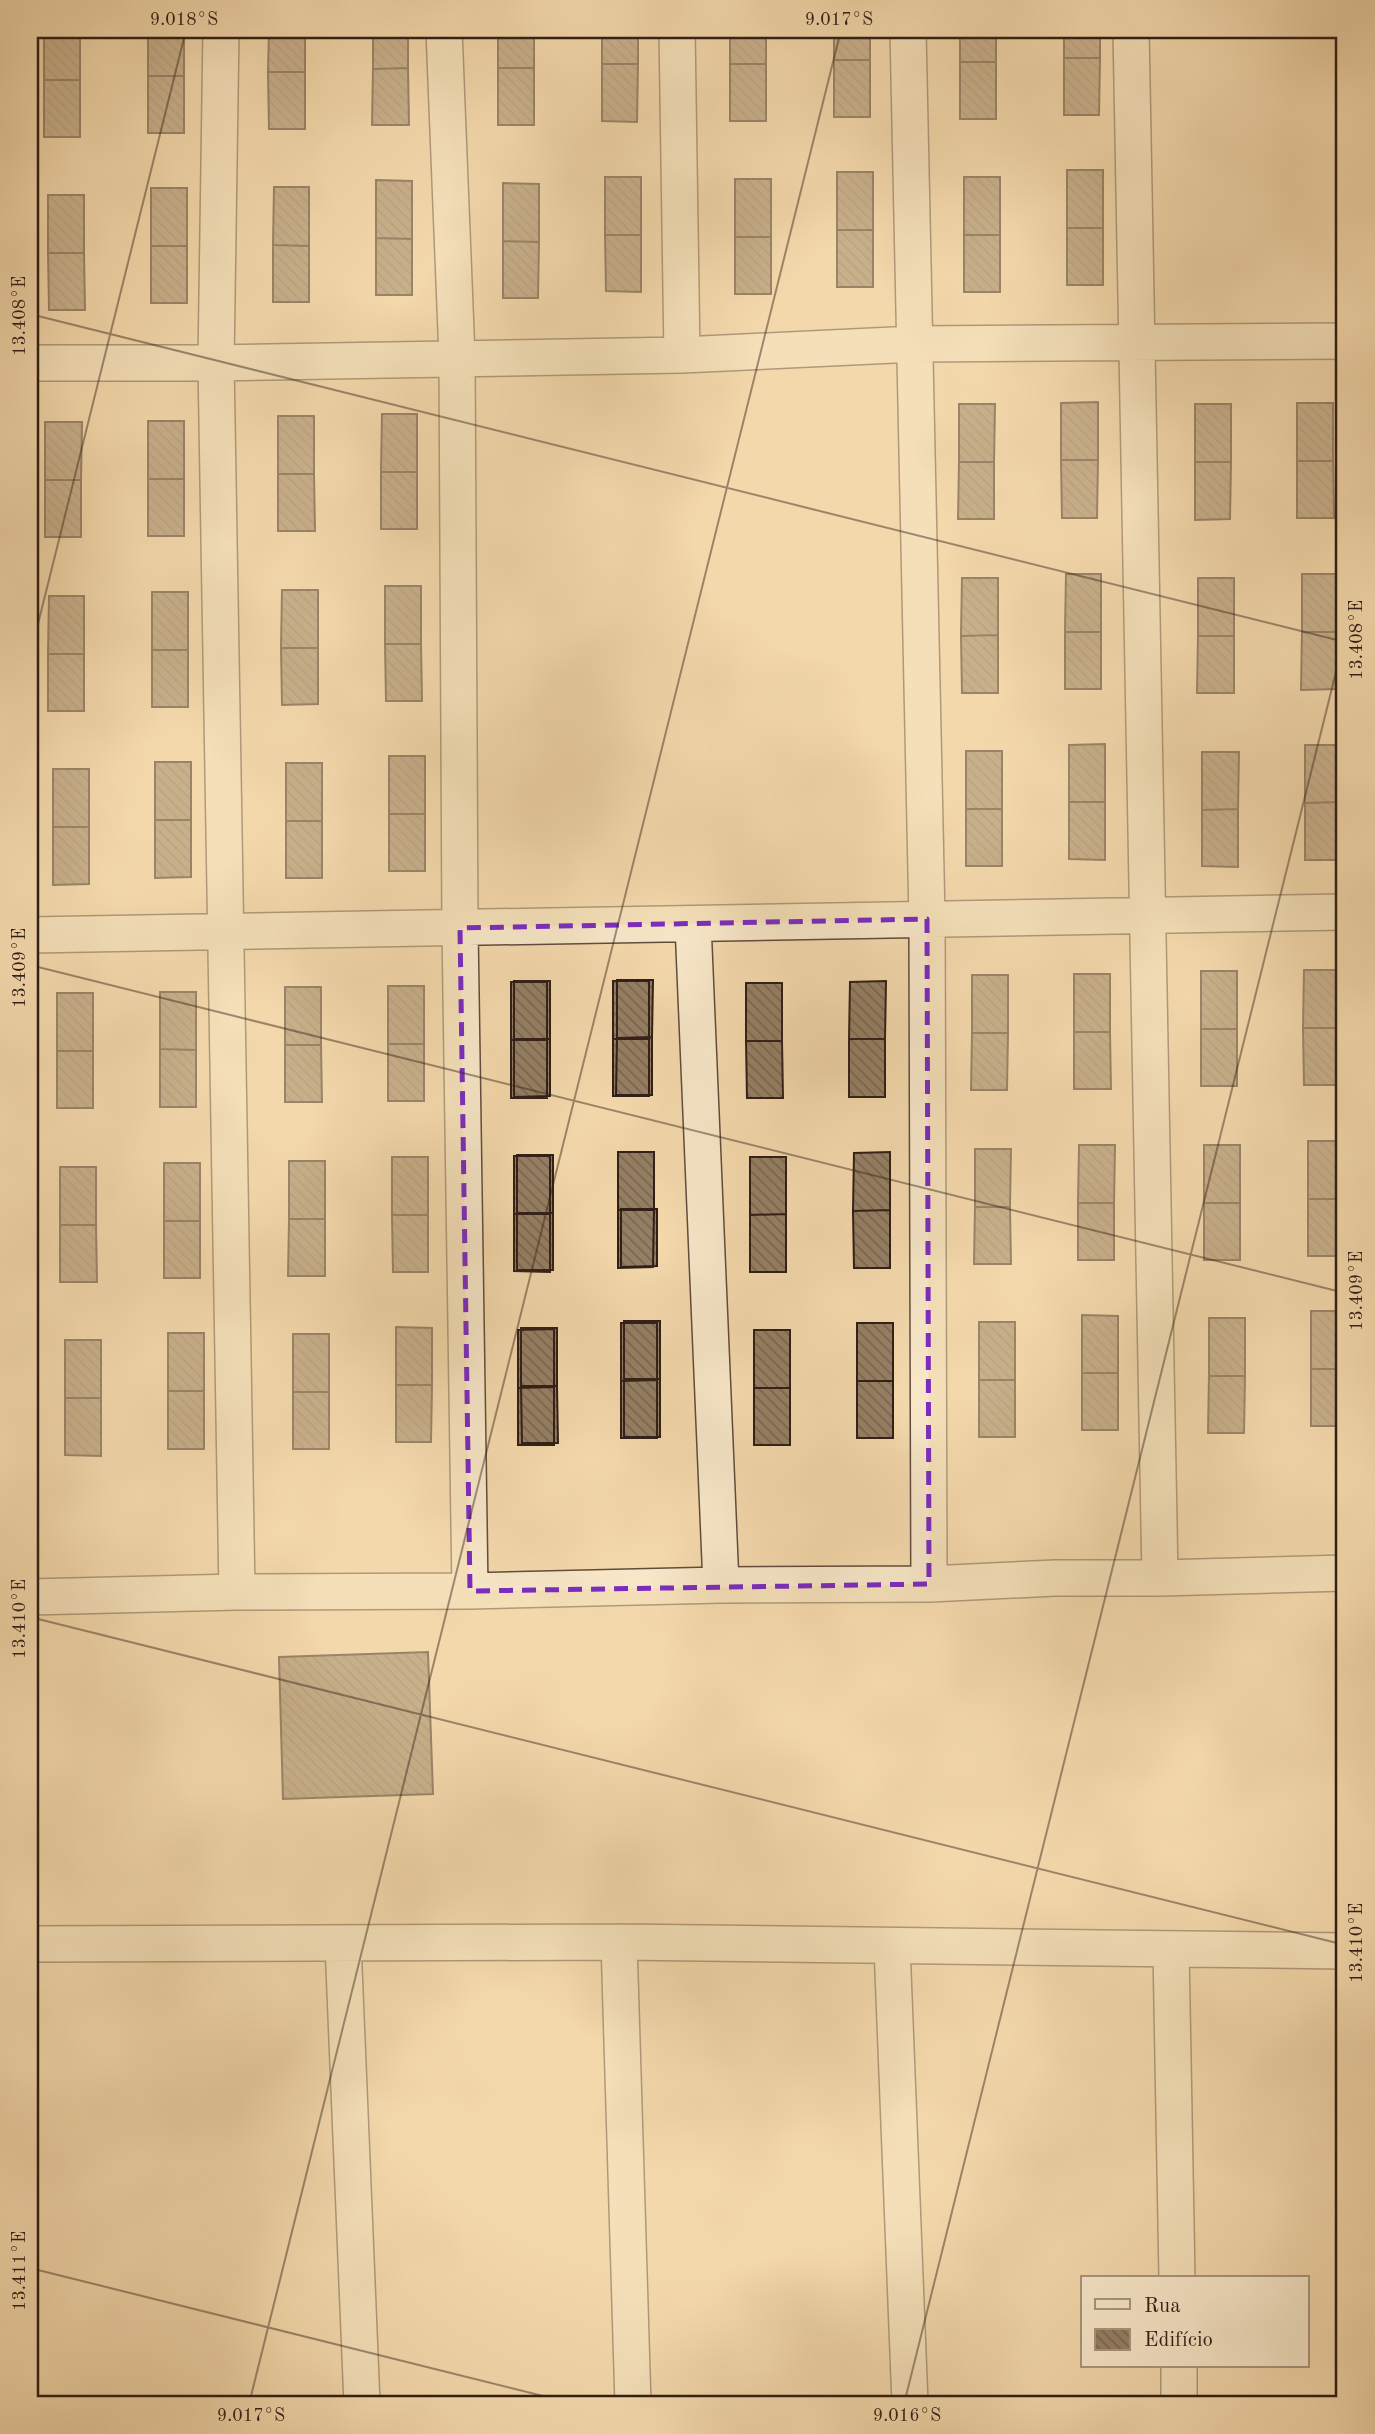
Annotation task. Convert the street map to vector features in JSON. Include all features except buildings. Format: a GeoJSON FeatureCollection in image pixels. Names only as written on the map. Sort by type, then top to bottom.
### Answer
{"type":"FeatureCollection","features":[{"type":"Feature","properties":{"kind":"street"},"geometry":{"type":"LineString","coordinates":[[220,30],[216,363],[237,1592]]}},
{"type":"Feature","properties":{"kind":"street"},"geometry":{"type":"LineString","coordinates":[[444,30],[457,357],[460,928],[470,1591]]}},
{"type":"Feature","properties":{"kind":"street"},"geometry":{"type":"LineString","coordinates":[[677,30],[682,355]]}},
{"type":"Feature","properties":{"kind":"street"},"geometry":{"type":"LineString","coordinates":[[908,30],[927,919],[929,1584]]}},
{"type":"Feature","properties":{"kind":"street"},"geometry":{"type":"LineString","coordinates":[[1131,30],[1160,1578]]}},
{"type":"Feature","properties":{"kind":"street"},"geometry":{"type":"LineString","coordinates":[[30,363],[216,363],[682,355],[915,344],[1345,341]]}},
{"type":"Feature","properties":{"kind":"street"},"geometry":{"type":"LineString","coordinates":[[30,935],[1345,912]]}},
{"type":"Feature","properties":{"kind":"street"},"geometry":{"type":"LineString","coordinates":[[694,924],[721,1585]]}},
{"type":"Feature","properties":{"kind":"street"},"geometry":{"type":"LineString","coordinates":[[30,1597],[929,1584],[1055,1578],[1345,1573]]}},
{"type":"Feature","properties":{"kind":"street"},"geometry":{"type":"LineString","coordinates":[[619,1942],[633,2404]]}},
{"type":"Feature","properties":{"kind":"street"},"geometry":{"type":"LineString","coordinates":[[30,1944],[619,1942],[1345,1951]]}},
{"type":"Feature","properties":{"kind":"street"},"geometry":{"type":"LineString","coordinates":[[343,1943],[362,2404]]}},
{"type":"Feature","properties":{"kind":"street"},"geometry":{"type":"LineString","coordinates":[[892,1946],[910,2404]]}},
{"type":"Feature","properties":{"kind":"street"},"geometry":{"type":"LineString","coordinates":[[1171,1949],[1177,2276]]}},
{"type":"Feature","properties":{"kind":"street"},"geometry":{"type":"LineString","coordinates":[[1179,2368],[1180,2404]]}},
{"type":"Feature","properties":{"kind":"highlighted area"},"geometry":{"type":"Polygon","coordinates":[[[927,919],[929,1584],[470,1591],[460,928],[927,919]]]}}]}
